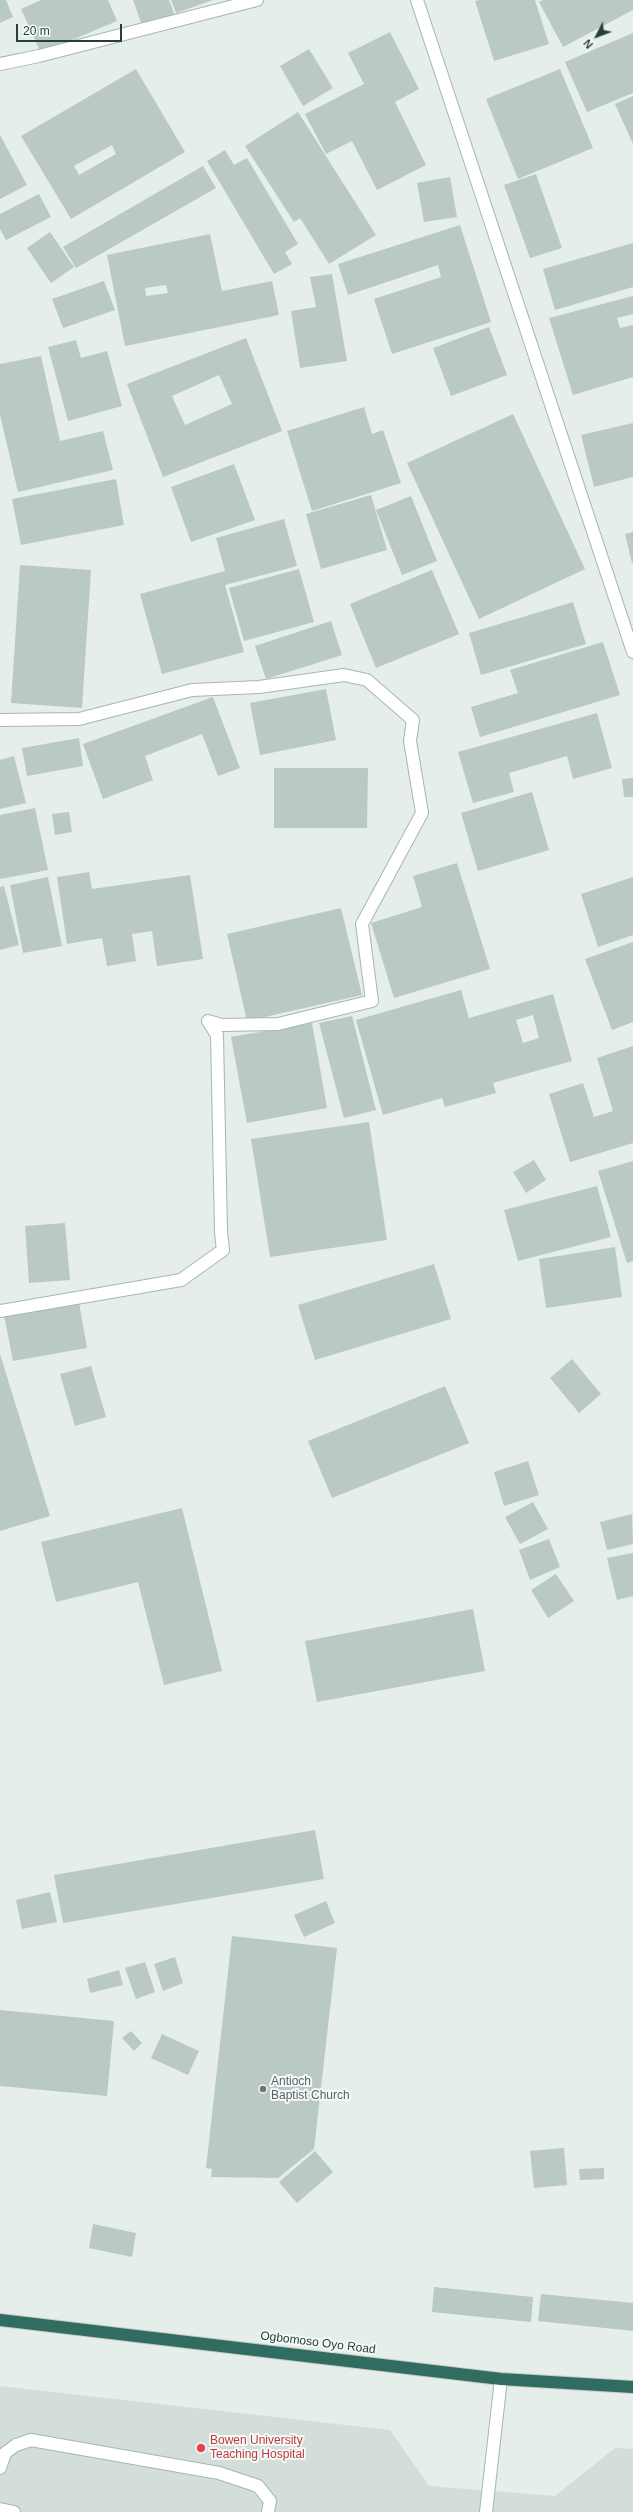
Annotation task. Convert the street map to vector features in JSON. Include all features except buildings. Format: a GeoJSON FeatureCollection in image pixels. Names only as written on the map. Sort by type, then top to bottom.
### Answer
{"type":"FeatureCollection","features":[{"type":"Feature","properties":{"kind":"highway","name":"Ogbomoso Oyo Road"},"geometry":{"type":"LineString","coordinates":[[0,2320],[501,2378],[633,2387]]}},
{"type":"Feature","properties":{"kind":"street"},"geometry":{"type":"LineString","coordinates":[[0,64],[39,56],[257,0]]}},
{"type":"Feature","properties":{"kind":"street"},"geometry":{"type":"LineString","coordinates":[[417,0],[633,652]]}},
{"type":"Feature","properties":{"kind":"street"},"geometry":{"type":"LineString","coordinates":[[0,720],[79,720],[192,690],[259,687],[344,675],[367,680],[413,720],[410,741],[422,813],[362,924],[372,1001],[278,1024],[222,1026],[208,1021],[217,1035],[221,1232],[223,1250],[181,1280],[0,1311]]}},
{"type":"Feature","properties":{"kind":"street"},"geometry":{"type":"LineString","coordinates":[[486,2512],[501,2378]]}},
{"type":"Feature","properties":{"kind":"street"},"geometry":{"type":"LineString","coordinates":[[0,2468],[5,2453],[16,2445],[31,2440],[219,2473],[258,2486],[270,2501],[268,2512]]}},
{"type":"Feature","properties":{"kind":"street"},"geometry":{"type":"LineString","coordinates":[[0,2509],[14,2512]]}},
{"type":"Feature","properties":{"kind":"shaded area","name":"Bowen University Teaching Hospital"},"geometry":{"type":"Polygon","coordinates":[[[0,2386],[390,2430],[429,2486],[555,2496],[615,2448],[633,2449],[633,2512],[0,2512],[0,2386]]]}},
{"type":"Feature","properties":{"kind":"place","name":"Antioch Baptist Church"},"geometry":{"type":"Point","coordinates":[263,2089]}},
{"type":"Feature","properties":{"kind":"place","name":"Bowen University Teaching Hospital"},"geometry":{"type":"Point","coordinates":[201,2448]}}]}
